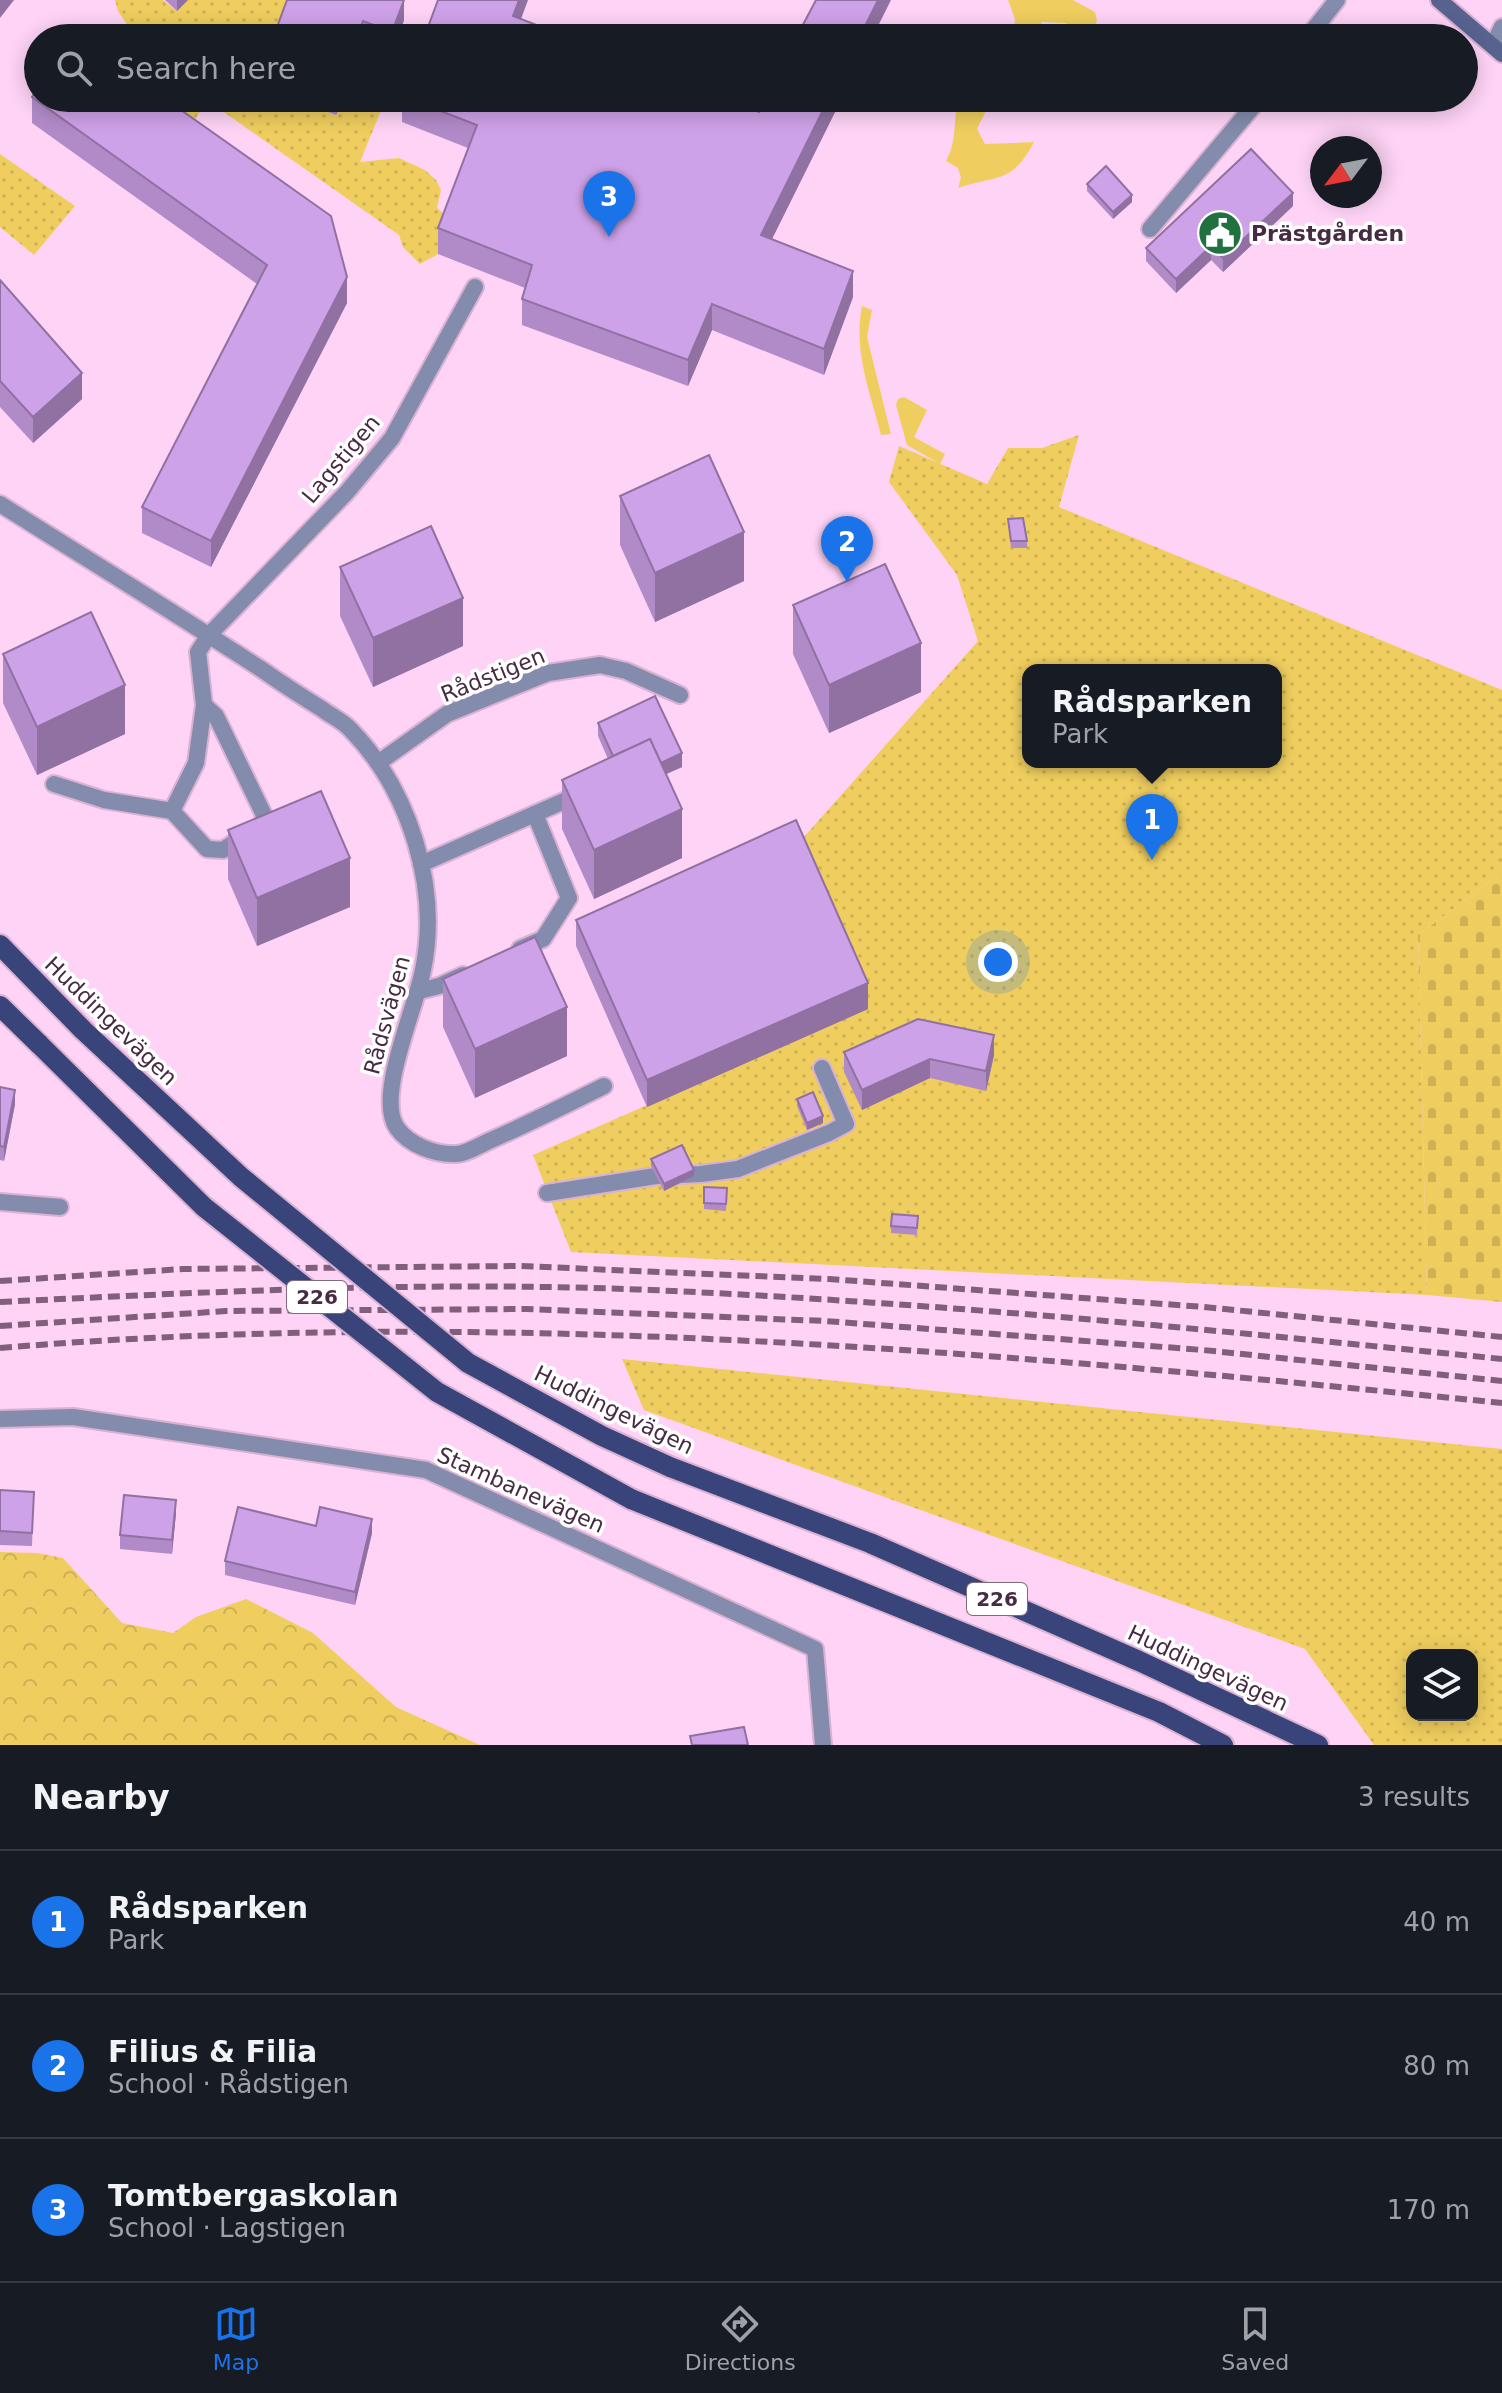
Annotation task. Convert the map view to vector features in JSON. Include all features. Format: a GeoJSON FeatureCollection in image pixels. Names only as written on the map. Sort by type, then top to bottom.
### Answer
{"type":"FeatureCollection","features":[{"type":"Feature","properties":{"kind":"main road","name":"Huddingevägen"},"geometry":{"type":"LineString","coordinates":[[0,945],[83,1030],[241,1177],[468,1363],[602,1436],[670,1467],[870,1543],[1139,1661],[1318,1745]]}},
{"type":"Feature","properties":{"kind":"main road","name":"226"},"geometry":{"type":"LineString","coordinates":[[0,1006],[204,1207],[437,1392],[631,1499],[1159,1712],[1223,1745]]}},
{"type":"Feature","properties":{"kind":"street"},"geometry":{"type":"LineString","coordinates":[[1318,24],[1337,0]]}},
{"type":"Feature","properties":{"kind":"street"},"geometry":{"type":"LineString","coordinates":[[1439,0],[1467,24]]}},
{"type":"Feature","properties":{"kind":"street"},"geometry":{"type":"LineString","coordinates":[[1478,34],[1497,50],[1502,27]]}},
{"type":"Feature","properties":{"kind":"street"},"geometry":{"type":"LineString","coordinates":[[1150,229],[1248,112]]}},
{"type":"Feature","properties":{"kind":"street","name":"Lagstigen"},"geometry":{"type":"LineString","coordinates":[[209,635],[347,492],[392,438],[475,287]]}},
{"type":"Feature","properties":{"kind":"street","name":"Rådsvägen"},"geometry":{"type":"LineString","coordinates":[[0,504],[349,727],[378,763],[398,798],[413,836],[421,864],[429,922],[429,945],[419,991],[390,1084],[389,1106],[396,1126],[410,1141],[429,1149],[458,1154],[541,1118],[604,1086]]}},
{"type":"Feature","properties":{"kind":"street"},"geometry":{"type":"LineString","coordinates":[[172,811],[196,763],[204,705],[198,652],[209,635]]}},
{"type":"Feature","properties":{"kind":"street","name":"Rådstigen"},"geometry":{"type":"LineString","coordinates":[[378,763],[447,714],[548,673],[600,665],[626,671],[680,695]]}},
{"type":"Feature","properties":{"kind":"street"},"geometry":{"type":"LineString","coordinates":[[54,784],[104,800],[172,811],[207,849],[223,850],[263,824],[264,815],[216,716],[204,705]]}},
{"type":"Feature","properties":{"kind":"street"},"geometry":{"type":"LineString","coordinates":[[421,864],[591,789]]}},
{"type":"Feature","properties":{"kind":"street"},"geometry":{"type":"LineString","coordinates":[[504,957],[543,939],[569,898],[535,814]]}},
{"type":"Feature","properties":{"kind":"street"},"geometry":{"type":"LineString","coordinates":[[419,991],[478,969]]}},
{"type":"Feature","properties":{"kind":"street"},"geometry":{"type":"LineString","coordinates":[[547,1193],[656,1176],[738,1169],[829,1133],[846,1124],[822,1068]]}},
{"type":"Feature","properties":{"kind":"street"},"geometry":{"type":"LineString","coordinates":[[0,1202],[60,1207]]}},
{"type":"Feature","properties":{"kind":"street","name":"Stambanevägen"},"geometry":{"type":"LineString","coordinates":[[0,1419],[73,1417],[426,1470],[815,1649],[823,1745]]}},
{"type":"Feature","properties":{"kind":"green space"},"geometry":{"type":"Polygon","coordinates":[[[115,0],[163,0],[177,11],[188,0],[294,0],[285,24],[127,24],[115,0]]]}},
{"type":"Feature","properties":{"kind":"green space"},"geometry":{"type":"Polygon","coordinates":[[[1008,0],[1073,0],[1095,12],[1097,21],[1096,24],[1015,24],[1008,0]]]}},
{"type":"Feature","properties":{"kind":"green space"},"geometry":{"type":"Polygon","coordinates":[[[185,112],[200,112],[192,123],[185,112]]]}},
{"type":"Feature","properties":{"kind":"green space"},"geometry":{"type":"Polygon","coordinates":[[[224,112],[328,112],[336,115],[337,112],[380,112],[360,162],[399,158],[425,170],[441,190],[437,208],[451,220],[438,254],[420,264],[403,247],[399,235],[224,112]]]}},
{"type":"Feature","properties":{"kind":"green space"},"geometry":{"type":"Polygon","coordinates":[[[985,112],[977,129],[985,144],[1034,142],[1011,172],[958,188],[961,178],[958,168],[946,161],[956,114],[985,112]]]}},
{"type":"Feature","properties":{"kind":"green space"},"geometry":{"type":"Polygon","coordinates":[[[0,154],[75,206],[34,255],[0,227],[0,154]]]}},
{"type":"Feature","properties":{"kind":"green space"},"geometry":{"type":"Polygon","coordinates":[[[862,306],[872,310],[867,337],[891,434],[881,435],[864,371],[860,339],[862,306]]]}},
{"type":"Feature","properties":{"kind":"green space"},"geometry":{"type":"Polygon","coordinates":[[[904,397],[927,410],[914,437],[945,454],[940,464],[907,445],[896,405],[898,399],[904,397]]]}},
{"type":"Feature","properties":{"kind":"green space"},"geometry":{"type":"Polygon","coordinates":[[[1079,435],[1059,507],[1502,690],[1502,873],[1418,935],[1427,1295],[571,1252],[533,1155],[867,1009],[796,846],[978,641],[957,575],[889,482],[899,446],[987,484],[1008,448],[1042,448],[1079,435]]]}},
{"type":"Feature","properties":{"kind":"green space"},"geometry":{"type":"Polygon","coordinates":[[[1502,873],[1502,1302],[1427,1295],[1418,935],[1502,873]]]}},
{"type":"Feature","properties":{"kind":"green space"},"geometry":{"type":"Polygon","coordinates":[[[622,1359],[1502,1449],[1502,1745],[1374,1745],[1305,1649],[644,1410],[622,1359]]]}},
{"type":"Feature","properties":{"kind":"green space"},"geometry":{"type":"Polygon","coordinates":[[[0,1552],[37,1553],[63,1558],[122,1623],[173,1633],[196,1617],[246,1599],[313,1633],[396,1707],[480,1745],[0,1745],[0,1552]]]}},
{"type":"Feature","properties":{"kind":"building"},"geometry":{"type":"Polygon","coordinates":[[[287,0],[404,0],[395,24],[363,21],[362,24],[278,24],[287,0]]]}},
{"type":"Feature","properties":{"kind":"building"},"geometry":{"type":"Polygon","coordinates":[[[438,0],[519,0],[513,16],[534,24],[429,24],[438,0]]]}},
{"type":"Feature","properties":{"kind":"building"},"geometry":{"type":"Polygon","coordinates":[[[816,0],[878,0],[866,24],[803,24],[816,0]]]}},
{"type":"Feature","properties":{"kind":"building"},"geometry":{"type":"Polygon","coordinates":[[[53,112],[184,112],[331,216],[347,277],[211,541],[142,507],[267,265],[53,112]]]}},
{"type":"Feature","properties":{"kind":"building"},"geometry":{"type":"Polygon","coordinates":[[[443,112],[822,112],[761,235],[853,271],[824,349],[712,304],[688,360],[522,299],[532,265],[438,228],[477,125],[443,112]]]}},
{"type":"Feature","properties":{"kind":"building","name":"Prästgården"},"geometry":{"type":"Polygon","coordinates":[[[1251,149],[1293,193],[1223,258],[1211,246],[1176,279],[1146,248],[1251,149]]]}},
{"type":"Feature","properties":{"kind":"building"},"geometry":{"type":"Polygon","coordinates":[[[1106,166],[1132,195],[1113,212],[1087,184],[1106,166]]]}},
{"type":"Feature","properties":{"kind":"building"},"geometry":{"type":"Polygon","coordinates":[[[0,280],[82,373],[33,417],[0,381],[0,280]]]}},
{"type":"Feature","properties":{"kind":"building"},"geometry":{"type":"Polygon","coordinates":[[[709,455],[744,532],[655,573],[620,496],[709,455]]]}},
{"type":"Feature","properties":{"kind":"building"},"geometry":{"type":"Polygon","coordinates":[[[1023,518],[1027,541],[1011,541],[1008,519],[1023,518]]]}},
{"type":"Feature","properties":{"kind":"building"},"geometry":{"type":"Polygon","coordinates":[[[431,526],[463,598],[373,638],[340,567],[431,526]]]}},
{"type":"Feature","properties":{"kind":"building"},"geometry":{"type":"Polygon","coordinates":[[[885,564],[921,643],[829,685],[793,605],[885,564]]]}},
{"type":"Feature","properties":{"kind":"building"},"geometry":{"type":"Polygon","coordinates":[[[91,612],[125,685],[37,727],[3,654],[91,612]]]}},
{"type":"Feature","properties":{"kind":"building"},"geometry":{"type":"Polygon","coordinates":[[[655,696],[682,753],[661,763],[650,739],[613,756],[598,723],[655,696]]]}},
{"type":"Feature","properties":{"kind":"building"},"geometry":{"type":"Polygon","coordinates":[[[650,739],[682,809],[594,850],[562,780],[650,739]]]}},
{"type":"Feature","properties":{"kind":"building"},"geometry":{"type":"Polygon","coordinates":[[[321,791],[350,858],[257,898],[228,830],[321,791]]]}},
{"type":"Feature","properties":{"kind":"building"},"geometry":{"type":"Polygon","coordinates":[[[796,820],[868,983],[647,1080],[576,920],[796,820]]]}},
{"type":"Feature","properties":{"kind":"building"},"geometry":{"type":"Polygon","coordinates":[[[535,937],[567,1007],[475,1049],[443,979],[535,937]]]}},
{"type":"Feature","properties":{"kind":"building"},"geometry":{"type":"Polygon","coordinates":[[[918,1019],[994,1035],[986,1071],[930,1059],[862,1090],[844,1052],[918,1019]]]}},
{"type":"Feature","properties":{"kind":"building"},"geometry":{"type":"Polygon","coordinates":[[[0,1087],[15,1090],[4,1147],[0,1146],[0,1087]]]}},
{"type":"Feature","properties":{"kind":"building"},"geometry":{"type":"Polygon","coordinates":[[[813,1092],[823,1116],[807,1123],[797,1099],[813,1092]]]}},
{"type":"Feature","properties":{"kind":"building"},"geometry":{"type":"Polygon","coordinates":[[[682,1145],[694,1170],[664,1184],[651,1159],[682,1145]]]}},
{"type":"Feature","properties":{"kind":"building"},"geometry":{"type":"Polygon","coordinates":[[[704,1187],[727,1188],[726,1204],[704,1203],[704,1187]]]}},
{"type":"Feature","properties":{"kind":"building"},"geometry":{"type":"Polygon","coordinates":[[[892,1214],[918,1216],[917,1228],[891,1226],[892,1214]]]}},
{"type":"Feature","properties":{"kind":"building"},"geometry":{"type":"Polygon","coordinates":[[[0,1490],[34,1492],[32,1533],[0,1531],[0,1490]]]}},
{"type":"Feature","properties":{"kind":"building"},"geometry":{"type":"Polygon","coordinates":[[[124,1495],[176,1500],[172,1540],[120,1535],[124,1495]]]}},
{"type":"Feature","properties":{"kind":"building"},"geometry":{"type":"Polygon","coordinates":[[[238,1507],[316,1526],[320,1507],[372,1519],[355,1592],[225,1561],[238,1507]]]}},
{"type":"Feature","properties":{"kind":"building"},"geometry":{"type":"Polygon","coordinates":[[[744,1727],[748,1745],[692,1745],[690,1736],[744,1727]]]}},
{"type":"Feature","properties":{"kind":"railway"},"geometry":{"type":"LineString","coordinates":[[0,1281],[183,1269],[519,1266],[829,1279],[1204,1307],[1502,1337]]}},
{"type":"Feature","properties":{"kind":"railway"},"geometry":{"type":"LineString","coordinates":[[0,1302],[421,1287],[673,1291],[984,1311],[1502,1359]]}},
{"type":"Feature","properties":{"kind":"railway"},"geometry":{"type":"LineString","coordinates":[[0,1326],[226,1311],[526,1309],[825,1321],[1203,1350],[1502,1381]]}},
{"type":"Feature","properties":{"kind":"railway"},"geometry":{"type":"LineString","coordinates":[[0,1348],[188,1336],[376,1332],[564,1334],[752,1341],[940,1353],[1127,1367],[1502,1403]]}},
{"type":"Feature","properties":{"kind":"place","name":"Prästgården"},"geometry":{"type":"Point","coordinates":[1220,233]}},
{"type":"Feature","properties":{"kind":"place","name":"Tomtbergaskolan"},"geometry":{"type":"Point","coordinates":[609,237]}},
{"type":"Feature","properties":{"kind":"place","name":"Filius & Filia"},"geometry":{"type":"Point","coordinates":[847,582]}},
{"type":"Feature","properties":{"kind":"place","name":"Rådsparken"},"geometry":{"type":"Point","coordinates":[1152,860]}}]}
